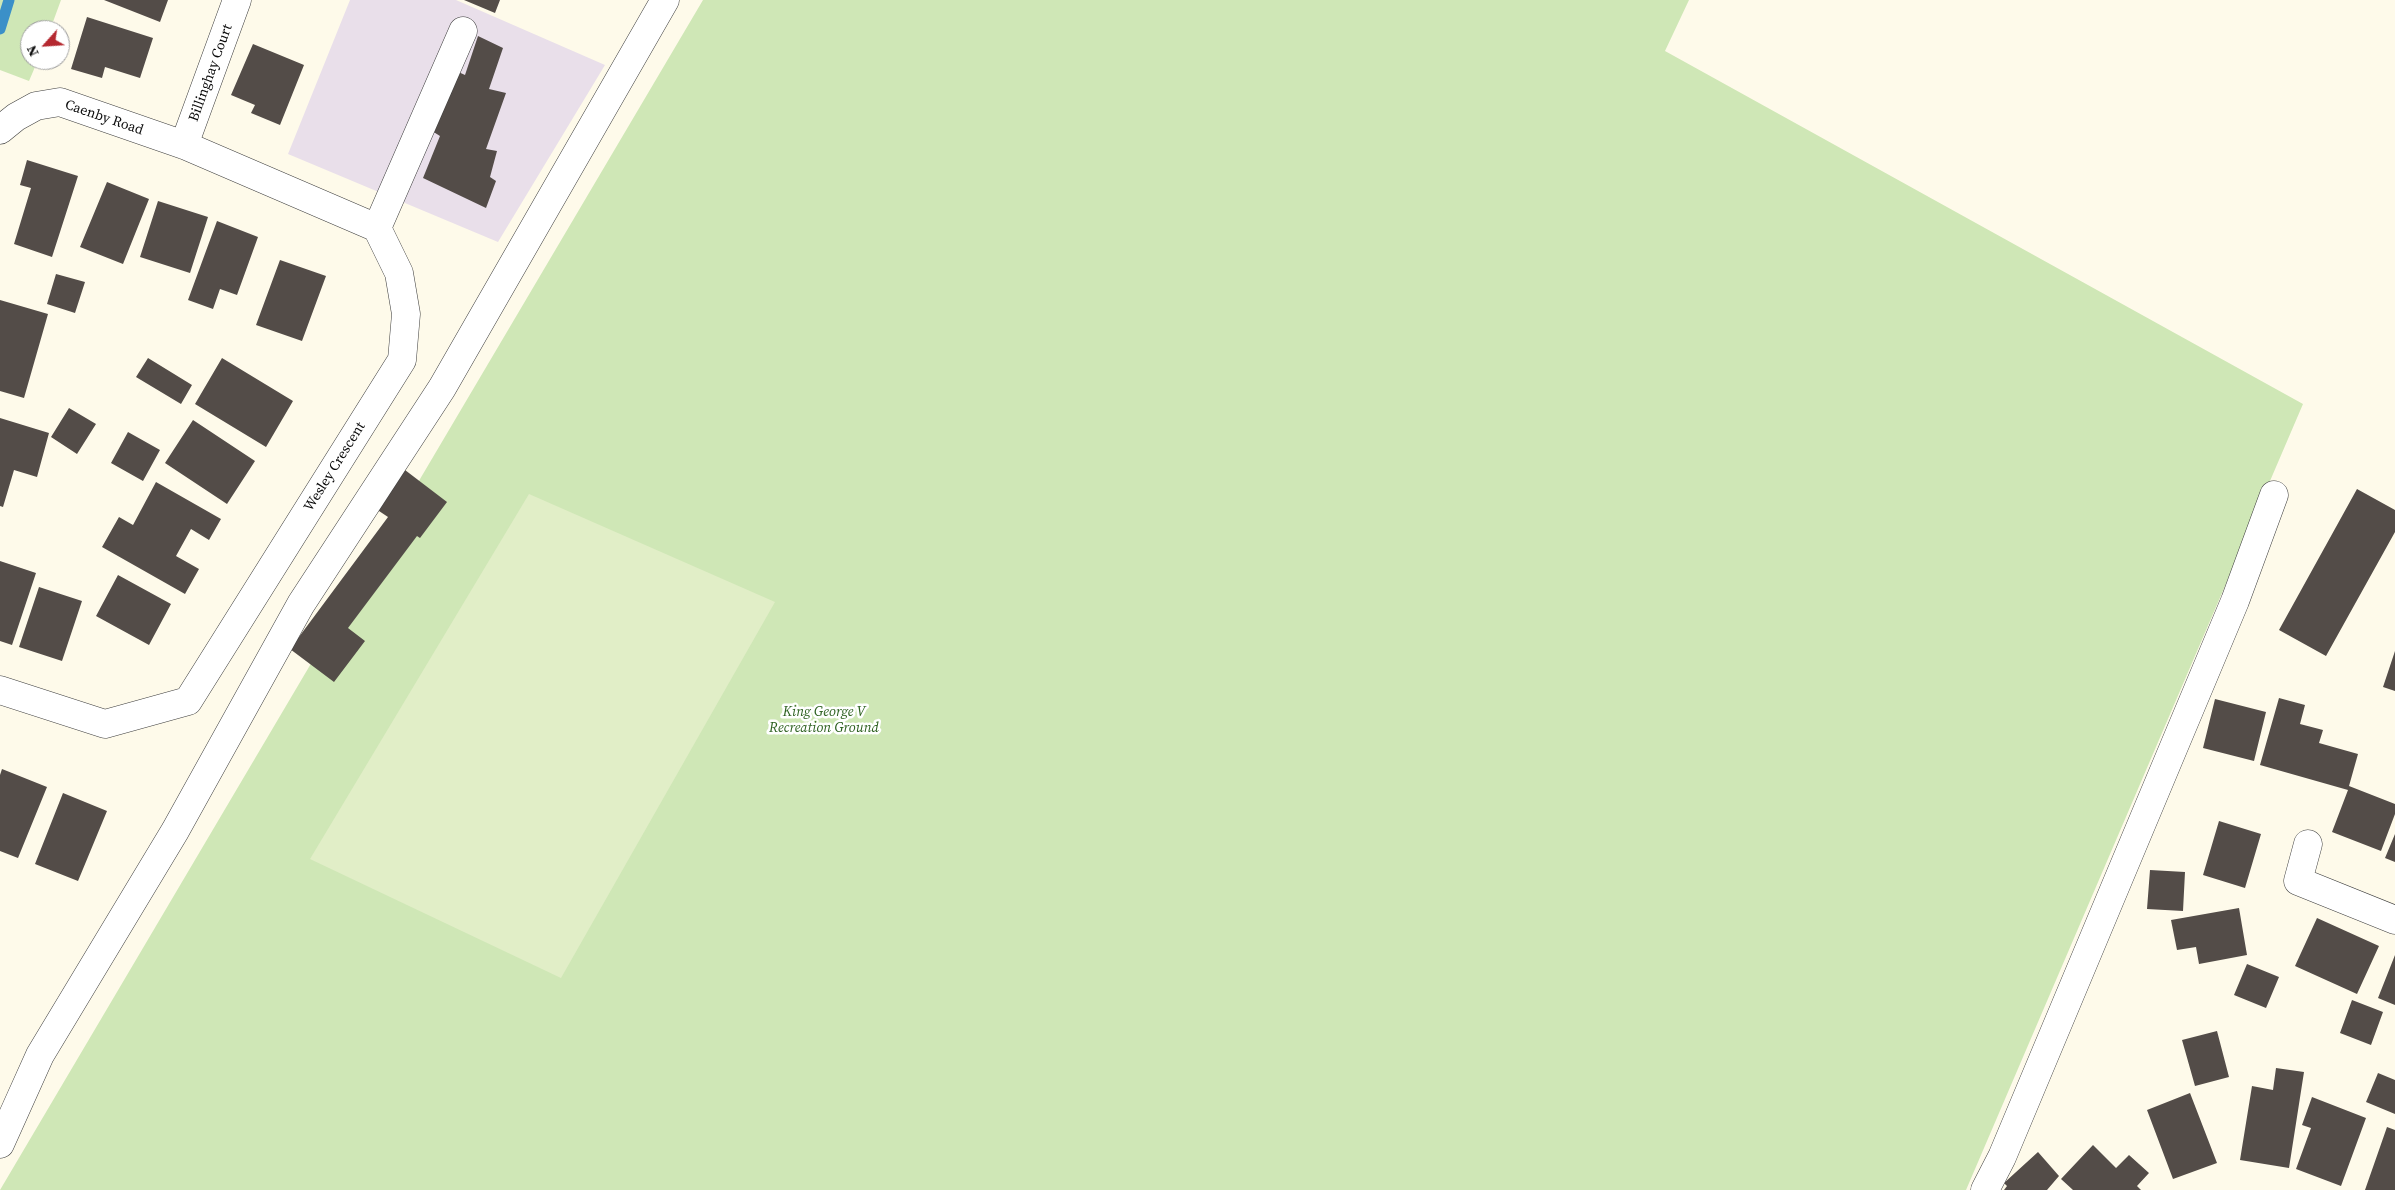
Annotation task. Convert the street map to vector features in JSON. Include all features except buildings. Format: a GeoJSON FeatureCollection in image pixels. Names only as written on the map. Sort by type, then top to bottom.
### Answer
{"type":"FeatureCollection","features":[{"type":"Feature","properties":{"kind":"street","name":"Billinghay Court"},"geometry":{"type":"LineString","coordinates":[[184,145],[237,0]]}},
{"type":"Feature","properties":{"kind":"street"},"geometry":{"type":"LineString","coordinates":[[0,1144],[40,1055],[174,830],[301,604],[442,388],[665,0]]}},
{"type":"Feature","properties":{"kind":"street"},"geometry":{"type":"LineString","coordinates":[[184,145],[376,228],[463,31]]}},
{"type":"Feature","properties":{"kind":"street","name":"Caenby Road"},"geometry":{"type":"LineString","coordinates":[[0,130],[16,117],[36,106],[60,102],[184,145]]}},
{"type":"Feature","properties":{"kind":"street","name":"Wesley Crescent"},"geometry":{"type":"LineString","coordinates":[[0,690],[105,724],[188,701],[402,360],[406,314],[399,273],[376,228]]}},
{"type":"Feature","properties":{"kind":"street"},"geometry":{"type":"LineString","coordinates":[[1985,1190],[2002,1157],[2235,601],[2274,495]]}},
{"type":"Feature","properties":{"kind":"street"},"geometry":{"type":"LineString","coordinates":[[2308,844],[2298,881],[2395,920]]}},
{"type":"Feature","properties":{"kind":"shaded area"},"geometry":{"type":"Polygon","coordinates":[[[350,0],[456,0],[605,65],[498,242],[288,154],[350,0]]]}},
{"type":"Feature","properties":{"kind":"green space"},"geometry":{"type":"Polygon","coordinates":[[[0,0],[61,0],[54,20],[20,20],[20,70],[34,70],[29,81],[0,70],[0,0]]]}},
{"type":"Feature","properties":{"kind":"green space","name":"King George V Recreation Ground"},"geometry":{"type":"Polygon","coordinates":[[[703,0],[1689,0],[1665,51],[2303,404],[1966,1190],[0,1190],[703,0]]]}},
{"type":"Feature","properties":{"kind":"green space"},"geometry":{"type":"Polygon","coordinates":[[[529,494],[775,602],[561,978],[310,859],[529,494]]]}},
{"type":"Feature","properties":{"kind":"waterway"},"geometry":{"type":"LineString","coordinates":[[0,29],[9,0]]}}]}
